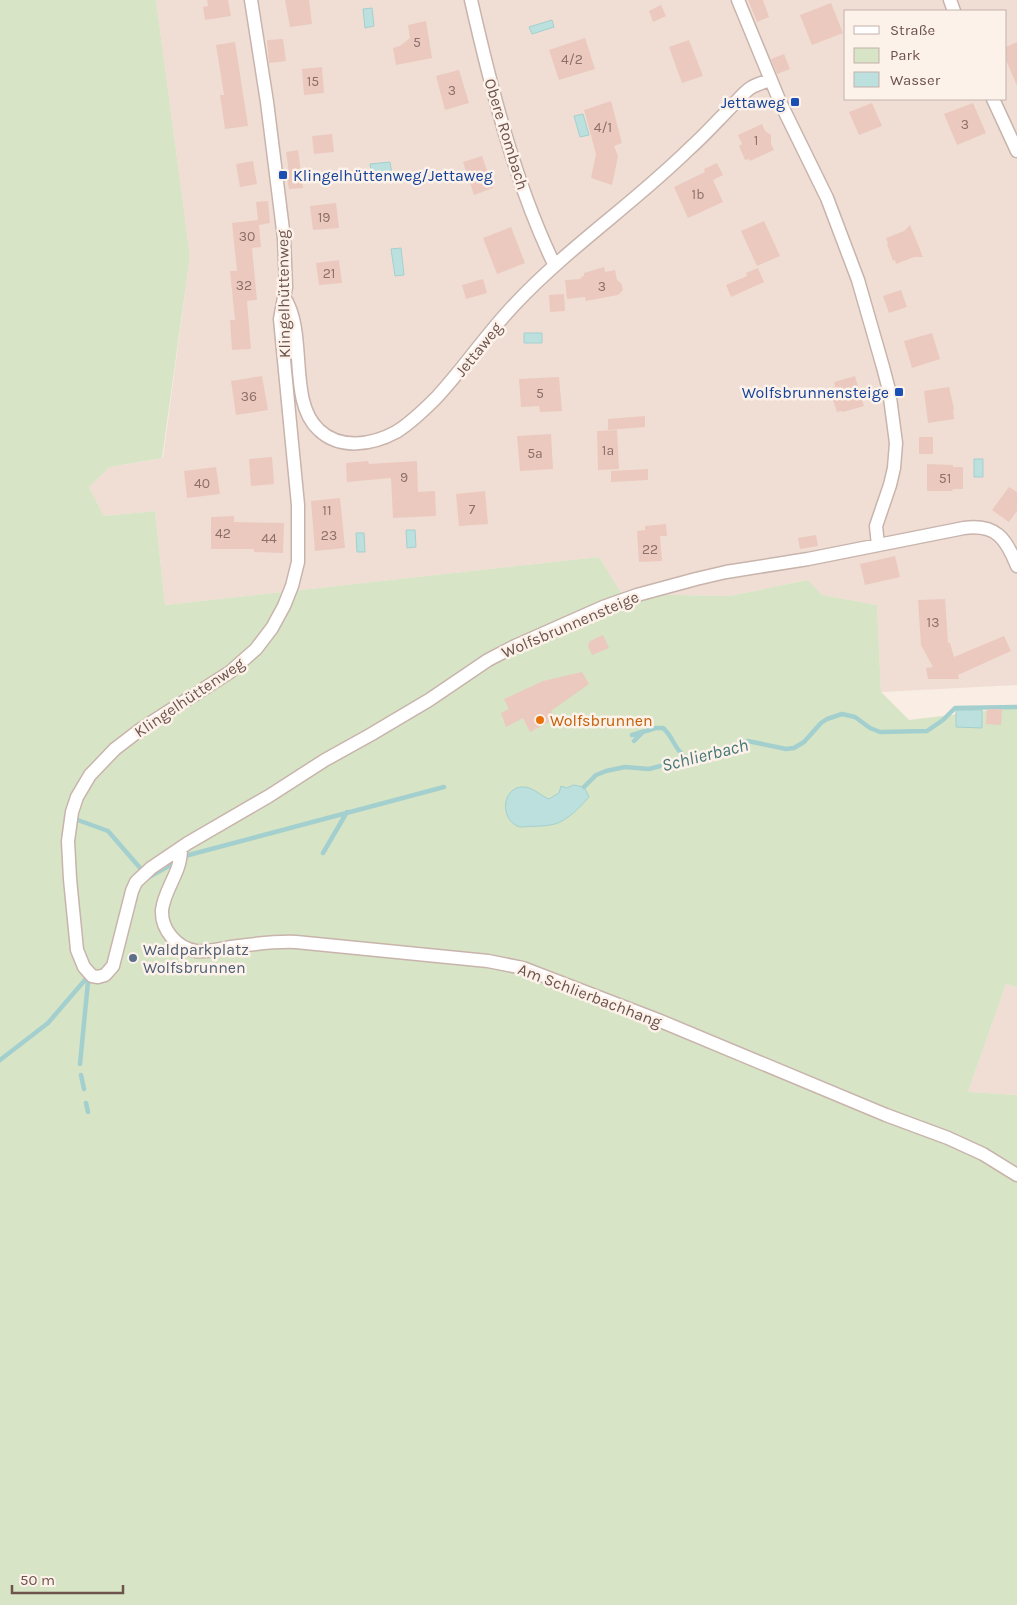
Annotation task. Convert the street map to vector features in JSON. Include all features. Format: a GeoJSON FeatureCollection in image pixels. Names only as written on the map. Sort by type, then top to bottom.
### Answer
{"type":"FeatureCollection","features":[{"type":"Feature","properties":{"kind":"street","name":"Klingelhüttenweg"},"geometry":{"type":"LineString","coordinates":[[181,848],[151,868],[136,882],[129,900],[113,966],[101,976],[90,974],[84,967],[77,950],[68,854],[70,822],[74,804],[80,791],[99,764],[121,744],[148,724],[230,672],[248,657],[277,620],[292,586],[298,553],[298,513],[282,341],[281,312],[286,287],[284,238],[267,102],[251,0]]}},
{"type":"Feature","properties":{"kind":"street","name":"Obere Rombach"},"geometry":{"type":"LineString","coordinates":[[471,0],[483,53],[520,177],[542,238],[554,264]]}},
{"type":"Feature","properties":{"kind":"street"},"geometry":{"type":"LineString","coordinates":[[738,0],[770,80],[827,198],[858,280],[875,335],[889,390],[896,443],[894,468],[890,485],[876,526],[878,545]]}},
{"type":"Feature","properties":{"kind":"street","name":"Jettaweg"},"geometry":{"type":"LineString","coordinates":[[284,297],[293,314],[303,401],[311,421],[325,435],[346,443],[368,443],[395,432],[415,418],[430,404],[455,377],[515,304],[554,264],[653,183],[689,150],[750,88],[770,80]]}},
{"type":"Feature","properties":{"kind":"street"},"geometry":{"type":"LineString","coordinates":[[993,100],[1017,151]]}},
{"type":"Feature","properties":{"kind":"street","name":"Wolfsbrunnensteige"},"geometry":{"type":"LineString","coordinates":[[181,848],[261,802],[325,760],[429,700],[495,656],[603,607],[637,595],[726,572],[808,559],[975,527],[986,528],[1002,537],[1008,545],[1017,566]]}},
{"type":"Feature","properties":{"kind":"street","name":"Am Schlierbachhang"},"geometry":{"type":"LineString","coordinates":[[181,848],[178,868],[164,899],[162,918],[170,935],[177,943],[186,948],[204,951],[267,942],[291,942],[488,960],[516,966],[545,975],[886,1115],[948,1138],[983,1154],[1017,1175]]}},
{"type":"Feature","properties":{"kind":"shaded area"},"geometry":{"type":"Polygon","coordinates":[[[156,0],[1017,0],[1017,685],[881,692],[877,605],[822,595],[807,580],[729,596],[622,594],[599,557],[165,605],[155,511],[104,516],[89,487],[110,467],[163,458],[190,256],[156,0]]]}},
{"type":"Feature","properties":{"kind":"shaded area"},"geometry":{"type":"Polygon","coordinates":[[[1006,984],[1017,987],[1017,1095],[968,1092],[1006,984]]]}},
{"type":"Feature","properties":{"kind":"green space"},"geometry":{"type":"Polygon","coordinates":[[[0,0],[156,0],[190,256],[162,458],[110,467],[89,487],[104,516],[155,511],[165,605],[599,557],[622,594],[729,596],[808,580],[822,595],[877,605],[881,692],[909,720],[1017,707],[1017,987],[1006,984],[968,1092],[1017,1095],[1017,1605],[0,1605],[0,0]]]}},
{"type":"Feature","properties":{"kind":"water"},"geometry":{"type":"Polygon","coordinates":[[[372,8],[374,26],[365,28],[363,9],[372,8]]]}},
{"type":"Feature","properties":{"kind":"water"},"geometry":{"type":"Polygon","coordinates":[[[552,20],[554,27],[532,34],[529,27],[552,20]]]}},
{"type":"Feature","properties":{"kind":"water"},"geometry":{"type":"Polygon","coordinates":[[[583,114],[589,135],[580,137],[574,116],[583,114]]]}},
{"type":"Feature","properties":{"kind":"water"},"geometry":{"type":"Polygon","coordinates":[[[390,162],[392,174],[372,176],[370,164],[390,162]]]}},
{"type":"Feature","properties":{"kind":"water"},"geometry":{"type":"Polygon","coordinates":[[[401,248],[404,275],[395,276],[391,249],[401,248]]]}},
{"type":"Feature","properties":{"kind":"water"},"geometry":{"type":"Polygon","coordinates":[[[524,333],[542,333],[542,343],[524,343],[524,333]]]}},
{"type":"Feature","properties":{"kind":"water"},"geometry":{"type":"Polygon","coordinates":[[[974,459],[983,459],[983,477],[974,477],[974,459]]]}},
{"type":"Feature","properties":{"kind":"water"},"geometry":{"type":"Polygon","coordinates":[[[406,530],[415,530],[416,547],[407,548],[406,530]]]}},
{"type":"Feature","properties":{"kind":"water"},"geometry":{"type":"Polygon","coordinates":[[[356,533],[364,533],[365,552],[357,552],[356,533]]]}},
{"type":"Feature","properties":{"kind":"water"},"geometry":{"type":"Polygon","coordinates":[[[956,710],[982,710],[982,728],[956,727],[956,710]]]}},
{"type":"Feature","properties":{"kind":"water"},"geometry":{"type":"Polygon","coordinates":[[[573,785],[584,787],[589,797],[565,820],[546,826],[520,827],[509,818],[506,811],[507,797],[517,788],[525,787],[534,790],[549,799],[559,793],[561,786],[567,788],[573,785]]]}},
{"type":"Feature","properties":{"kind":"building"},"geometry":{"type":"Polygon","coordinates":[[[207,0],[228,0],[231,16],[205,20],[203,7],[208,6],[207,0]]]}},
{"type":"Feature","properties":{"kind":"building"},"geometry":{"type":"Polygon","coordinates":[[[285,0],[309,0],[312,24],[290,27],[285,0]]]}},
{"type":"Feature","properties":{"kind":"building"},"geometry":{"type":"Polygon","coordinates":[[[748,0],[763,0],[769,17],[757,22],[748,0]]]}},
{"type":"Feature","properties":{"kind":"building"},"geometry":{"type":"Polygon","coordinates":[[[831,3],[843,33],[812,45],[800,15],[831,3]]]}},
{"type":"Feature","properties":{"kind":"building"},"geometry":{"type":"Polygon","coordinates":[[[661,5],[666,16],[653,22],[649,11],[661,5]]]}},
{"type":"Feature","properties":{"kind":"building"},"geometry":{"type":"Polygon","coordinates":[[[426,21],[432,58],[396,65],[393,48],[400,46],[410,38],[408,25],[426,21]]]}},
{"type":"Feature","properties":{"kind":"building"},"geometry":{"type":"Polygon","coordinates":[[[585,38],[595,69],[559,80],[549,50],[585,38]]]}},
{"type":"Feature","properties":{"kind":"building"},"geometry":{"type":"Polygon","coordinates":[[[283,39],[286,61],[269,63],[267,40],[283,39]]]}},
{"type":"Feature","properties":{"kind":"building"},"geometry":{"type":"Polygon","coordinates":[[[689,40],[703,76],[682,83],[669,47],[689,40]]]}},
{"type":"Feature","properties":{"kind":"building"},"geometry":{"type":"Polygon","coordinates":[[[235,42],[248,126],[225,129],[220,95],[224,95],[216,45],[235,42]]]}},
{"type":"Feature","properties":{"kind":"building"},"geometry":{"type":"Polygon","coordinates":[[[1017,42],[1017,86],[1007,62],[1007,47],[1017,42]]]}},
{"type":"Feature","properties":{"kind":"building"},"geometry":{"type":"Polygon","coordinates":[[[784,54],[790,69],[777,74],[771,59],[784,54]]]}},
{"type":"Feature","properties":{"kind":"building"},"geometry":{"type":"Polygon","coordinates":[[[322,67],[324,93],[304,95],[302,69],[322,67]]]}},
{"type":"Feature","properties":{"kind":"building"},"geometry":{"type":"Polygon","coordinates":[[[459,70],[469,103],[445,110],[436,76],[459,70]]]}},
{"type":"Feature","properties":{"kind":"building"},"geometry":{"type":"Polygon","coordinates":[[[611,101],[622,143],[614,146],[618,156],[612,185],[591,178],[596,154],[584,110],[611,101]]]}},
{"type":"Feature","properties":{"kind":"building"},"geometry":{"type":"Polygon","coordinates":[[[872,103],[882,126],[859,135],[849,112],[872,103]]]}},
{"type":"Feature","properties":{"kind":"building"},"geometry":{"type":"Polygon","coordinates":[[[973,103],[986,133],[957,145],[944,114],[973,103]]]}},
{"type":"Feature","properties":{"kind":"building"},"geometry":{"type":"Polygon","coordinates":[[[762,124],[765,131],[771,135],[771,144],[774,150],[750,161],[749,159],[745,160],[739,146],[742,144],[738,135],[762,124]]]}},
{"type":"Feature","properties":{"kind":"building"},"geometry":{"type":"Polygon","coordinates":[[[332,134],[334,152],[314,154],[312,136],[332,134]]]}},
{"type":"Feature","properties":{"kind":"building"},"geometry":{"type":"Polygon","coordinates":[[[298,150],[303,188],[289,189],[286,173],[289,172],[286,152],[298,150]]]}},
{"type":"Feature","properties":{"kind":"building"},"geometry":{"type":"Polygon","coordinates":[[[482,156],[493,188],[474,195],[463,162],[482,156]]]}},
{"type":"Feature","properties":{"kind":"building"},"geometry":{"type":"Polygon","coordinates":[[[253,161],[257,184],[240,187],[236,164],[253,161]]]}},
{"type":"Feature","properties":{"kind":"building"},"geometry":{"type":"Polygon","coordinates":[[[717,163],[723,175],[713,180],[723,202],[688,218],[674,187],[705,172],[704,169],[717,163]]]}},
{"type":"Feature","properties":{"kind":"building"},"geometry":{"type":"Polygon","coordinates":[[[268,201],[270,223],[259,225],[261,247],[252,248],[257,300],[247,301],[251,349],[232,350],[230,320],[235,320],[230,271],[237,271],[232,223],[258,220],[256,202],[268,201]]]}},
{"type":"Feature","properties":{"kind":"building"},"geometry":{"type":"Polygon","coordinates":[[[336,203],[339,228],[313,230],[310,206],[336,203]]]}},
{"type":"Feature","properties":{"kind":"building"},"geometry":{"type":"Polygon","coordinates":[[[764,221],[780,256],[757,266],[741,231],[764,221]]]}},
{"type":"Feature","properties":{"kind":"building"},"geometry":{"type":"Polygon","coordinates":[[[910,225],[923,257],[914,257],[896,264],[895,260],[893,261],[886,238],[904,231],[910,225]]]}},
{"type":"Feature","properties":{"kind":"building"},"geometry":{"type":"Polygon","coordinates":[[[511,227],[525,263],[497,274],[483,238],[511,227]]]}},
{"type":"Feature","properties":{"kind":"building"},"geometry":{"type":"Polygon","coordinates":[[[339,260],[342,283],[319,285],[316,263],[339,260]]]}},
{"type":"Feature","properties":{"kind":"building"},"geometry":{"type":"Polygon","coordinates":[[[604,267],[605,272],[615,270],[617,280],[621,283],[623,290],[618,295],[586,301],[585,297],[567,299],[565,280],[581,279],[584,273],[604,267]]]}},
{"type":"Feature","properties":{"kind":"building"},"geometry":{"type":"Polygon","coordinates":[[[758,268],[764,282],[731,297],[726,285],[747,276],[746,273],[758,268]]]}},
{"type":"Feature","properties":{"kind":"building"},"geometry":{"type":"Polygon","coordinates":[[[483,279],[487,293],[466,299],[462,285],[483,279]]]}},
{"type":"Feature","properties":{"kind":"building"},"geometry":{"type":"Polygon","coordinates":[[[901,290],[907,307],[889,313],[883,296],[901,290]]]}},
{"type":"Feature","properties":{"kind":"building"},"geometry":{"type":"Polygon","coordinates":[[[564,294],[565,311],[550,312],[549,295],[564,294]]]}},
{"type":"Feature","properties":{"kind":"building"},"geometry":{"type":"Polygon","coordinates":[[[932,333],[940,359],[912,368],[904,341],[932,333]]]}},
{"type":"Feature","properties":{"kind":"building"},"geometry":{"type":"Polygon","coordinates":[[[262,376],[268,410],[236,415],[231,381],[262,376]]]}},
{"type":"Feature","properties":{"kind":"building"},"geometry":{"type":"Polygon","coordinates":[[[855,376],[864,406],[837,412],[833,400],[838,398],[834,382],[855,376]]]}},
{"type":"Feature","properties":{"kind":"building"},"geometry":{"type":"Polygon","coordinates":[[[559,377],[562,411],[540,412],[539,406],[521,407],[519,379],[559,377]]]}},
{"type":"Feature","properties":{"kind":"building"},"geometry":{"type":"Polygon","coordinates":[[[949,387],[954,409],[954,419],[928,423],[924,391],[949,387]]]}},
{"type":"Feature","properties":{"kind":"building"},"geometry":{"type":"Polygon","coordinates":[[[645,416],[645,427],[608,430],[608,419],[645,416]]]}},
{"type":"Feature","properties":{"kind":"building"},"geometry":{"type":"Polygon","coordinates":[[[617,430],[619,469],[598,470],[597,431],[617,430]]]}},
{"type":"Feature","properties":{"kind":"building"},"geometry":{"type":"Polygon","coordinates":[[[551,434],[553,469],[520,471],[517,436],[551,434]]]}},
{"type":"Feature","properties":{"kind":"building"},"geometry":{"type":"Polygon","coordinates":[[[919,437],[933,437],[933,454],[919,454],[919,437]]]}},
{"type":"Feature","properties":{"kind":"building"},"geometry":{"type":"Polygon","coordinates":[[[272,457],[274,484],[251,486],[249,459],[272,457]]]}},
{"type":"Feature","properties":{"kind":"building"},"geometry":{"type":"Polygon","coordinates":[[[368,461],[369,464],[417,461],[418,492],[435,491],[436,516],[393,518],[391,478],[347,482],[346,463],[368,461]]]}},
{"type":"Feature","properties":{"kind":"building"},"geometry":{"type":"Polygon","coordinates":[[[927,464],[963,467],[963,489],[927,491],[927,464]]]}},
{"type":"Feature","properties":{"kind":"building"},"geometry":{"type":"Polygon","coordinates":[[[216,467],[220,494],[187,498],[184,471],[216,467]]]}},
{"type":"Feature","properties":{"kind":"building"},"geometry":{"type":"Polygon","coordinates":[[[648,469],[648,480],[611,482],[611,471],[648,469]]]}},
{"type":"Feature","properties":{"kind":"building"},"geometry":{"type":"Polygon","coordinates":[[[1009,487],[1017,492],[1017,511],[1009,522],[992,510],[1009,487]]]}},
{"type":"Feature","properties":{"kind":"building"},"geometry":{"type":"Polygon","coordinates":[[[485,491],[488,524],[459,526],[456,494],[485,491]]]}},
{"type":"Feature","properties":{"kind":"building"},"geometry":{"type":"Polygon","coordinates":[[[340,498],[345,548],[315,551],[311,501],[340,498]]]}},
{"type":"Feature","properties":{"kind":"building"},"geometry":{"type":"Polygon","coordinates":[[[234,516],[234,522],[284,523],[283,553],[254,552],[254,549],[211,549],[211,517],[234,516]]]}},
{"type":"Feature","properties":{"kind":"building"},"geometry":{"type":"Polygon","coordinates":[[[666,524],[667,536],[660,536],[662,561],[639,562],[637,531],[645,530],[645,526],[666,524]]]}},
{"type":"Feature","properties":{"kind":"building"},"geometry":{"type":"Polygon","coordinates":[[[816,535],[818,546],[800,549],[798,538],[816,535]]]}},
{"type":"Feature","properties":{"kind":"building"},"geometry":{"type":"Polygon","coordinates":[[[895,556],[900,577],[865,585],[860,564],[895,556]]]}},
{"type":"Feature","properties":{"kind":"building"},"geometry":{"type":"Polygon","coordinates":[[[945,599],[948,643],[950,643],[954,657],[1004,636],[1011,651],[958,675],[959,679],[928,679],[926,668],[933,667],[921,645],[918,600],[945,599]]]}},
{"type":"Feature","properties":{"kind":"building"},"geometry":{"type":"Polygon","coordinates":[[[603,635],[609,648],[592,655],[588,646],[590,641],[603,635]]]}},
{"type":"Feature","properties":{"kind":"building"},"geometry":{"type":"Polygon","coordinates":[[[582,672],[589,684],[551,711],[555,719],[530,732],[523,718],[506,727],[501,713],[509,709],[504,699],[543,681],[582,672]]]}},
{"type":"Feature","properties":{"kind":"building"},"geometry":{"type":"Polygon","coordinates":[[[987,709],[1002,709],[1001,725],[986,724],[987,709]]]}},
{"type":"Feature","properties":{"kind":"waterway","name":"Schlierbach"},"geometry":{"type":"LineString","coordinates":[[584,787],[596,775],[606,771],[625,767],[649,769],[687,759],[704,759],[748,741],[786,749],[794,748],[804,742],[821,723],[842,714],[855,717],[870,728],[880,732],[927,731],[943,720],[955,708],[1017,707]]}},
{"type":"Feature","properties":{"kind":"waterway"},"geometry":{"type":"LineString","coordinates":[[632,735],[656,728],[663,728],[680,752],[689,759]]}},
{"type":"Feature","properties":{"kind":"waterway"},"geometry":{"type":"LineString","coordinates":[[634,741],[642,733]]}},
{"type":"Feature","properties":{"kind":"waterway"},"geometry":{"type":"LineString","coordinates":[[185,856],[444,787]]}},
{"type":"Feature","properties":{"kind":"waterway"},"geometry":{"type":"LineString","coordinates":[[323,853],[347,812]]}},
{"type":"Feature","properties":{"kind":"waterway"},"geometry":{"type":"LineString","coordinates":[[75,819],[108,831],[141,869]]}},
{"type":"Feature","properties":{"kind":"waterway"},"geometry":{"type":"LineString","coordinates":[[151,876],[174,863]]}},
{"type":"Feature","properties":{"kind":"waterway"},"geometry":{"type":"LineString","coordinates":[[0,1060],[48,1023],[85,980]]}},
{"type":"Feature","properties":{"kind":"waterway"},"geometry":{"type":"LineString","coordinates":[[80,1064],[88,982]]}},
{"type":"Feature","properties":{"kind":"waterway"},"geometry":{"type":"LineString","coordinates":[[81,1075],[84,1089]]}},
{"type":"Feature","properties":{"kind":"waterway"},"geometry":{"type":"LineString","coordinates":[[86,1103],[88,1112]]}},
{"type":"Feature","properties":{"kind":"place","name":"Jettaweg"},"geometry":{"type":"Point","coordinates":[795,102]}},
{"type":"Feature","properties":{"kind":"place","name":"Klingelhüttenweg/Jettaweg"},"geometry":{"type":"Point","coordinates":[283,175]}},
{"type":"Feature","properties":{"kind":"place","name":"Wolfsbrunnensteige"},"geometry":{"type":"Point","coordinates":[899,392]}},
{"type":"Feature","properties":{"kind":"place","name":"Wolfsbrunnen"},"geometry":{"type":"Point","coordinates":[540,720]}},
{"type":"Feature","properties":{"kind":"place","name":"Waldparkplatz Wolfsbrunnen"},"geometry":{"type":"Point","coordinates":[133,958]}}]}
